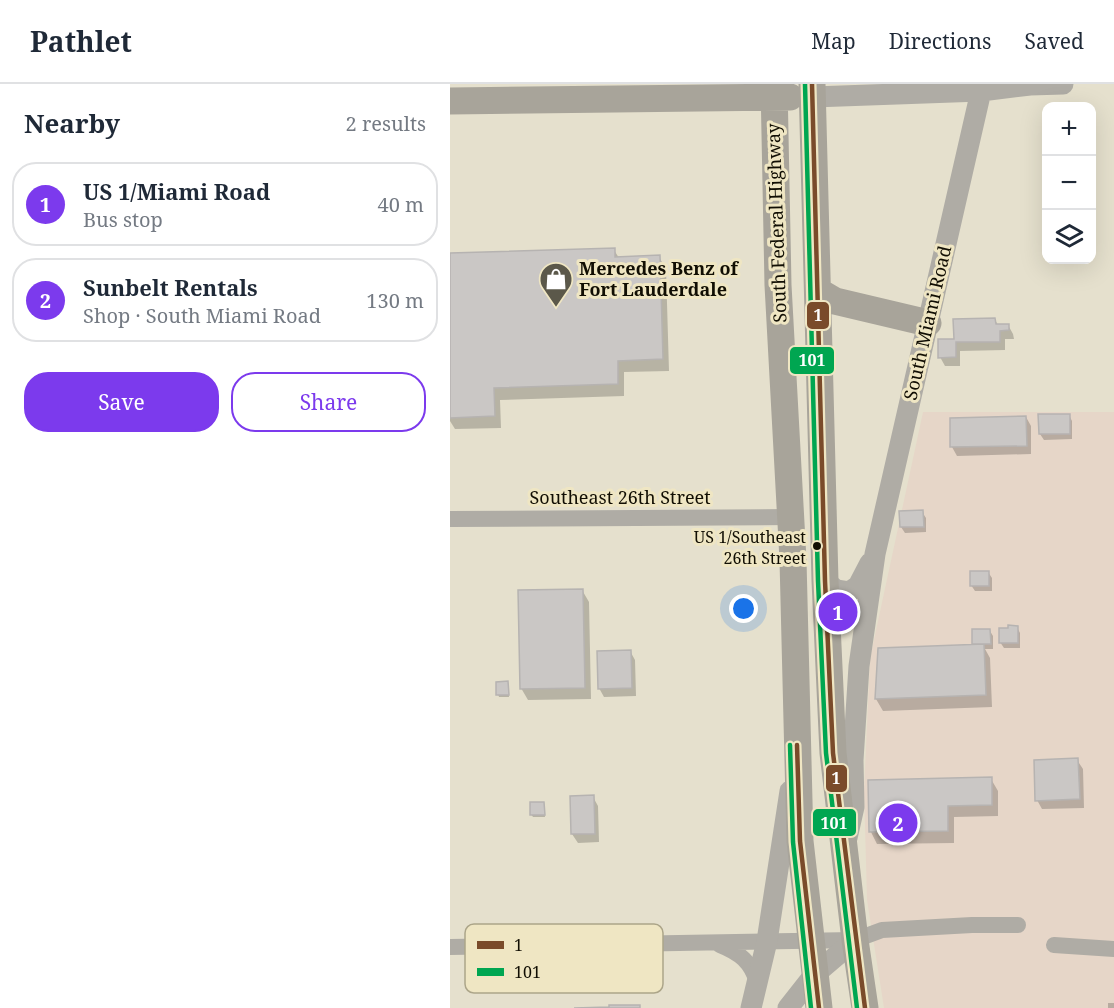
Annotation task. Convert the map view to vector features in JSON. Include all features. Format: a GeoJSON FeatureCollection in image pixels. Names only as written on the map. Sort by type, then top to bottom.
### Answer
{"type":"FeatureCollection","features":[{"type":"Feature","properties":{"kind":"main road"},"geometry":{"type":"LineString","coordinates":[[450,101],[808,88],[818,291],[825,581],[833,753],[865,1008]]}},
{"type":"Feature","properties":{"kind":"main road","name":"South Federal Highway"},"geometry":{"type":"LineString","coordinates":[[774,91],[778,285],[791,517],[800,841],[819,1008]]}},
{"type":"Feature","properties":{"kind":"main road"},"geometry":{"type":"LineString","coordinates":[[818,291],[835,301],[928,323]]}},
{"type":"Feature","properties":{"kind":"main road"},"geometry":{"type":"LineString","coordinates":[[791,517],[806,534],[825,581]]}},
{"type":"Feature","properties":{"kind":"street"},"geometry":{"type":"LineString","coordinates":[[808,88],[981,91],[1030,85],[1063,84]]}},
{"type":"Feature","properties":{"kind":"street","name":"South Miami Road"},"geometry":{"type":"LineString","coordinates":[[844,850],[854,807],[853,760],[859,666],[875,554],[981,91]]}},
{"type":"Feature","properties":{"kind":"street","name":"Southeast 26th Street"},"geometry":{"type":"LineString","coordinates":[[450,519],[791,517]]}},
{"type":"Feature","properties":{"kind":"street","name":"South Miami Road"},"geometry":{"type":"LineString","coordinates":[[825,581],[836,590],[849,592],[858,586],[875,554]]}},
{"type":"Feature","properties":{"kind":"street"},"geometry":{"type":"LineString","coordinates":[[751,1008],[767,941],[797,740]]}},
{"type":"Feature","properties":{"kind":"street"},"geometry":{"type":"LineString","coordinates":[[663,943],[855,940],[882,930],[1018,925]]}},
{"type":"Feature","properties":{"kind":"street"},"geometry":{"type":"LineString","coordinates":[[788,1008],[814,975],[855,940]]}},
{"type":"Feature","properties":{"kind":"street"},"geometry":{"type":"LineString","coordinates":[[714,942],[738,952],[753,970],[757,982]]}},
{"type":"Feature","properties":{"kind":"street"},"geometry":{"type":"LineString","coordinates":[[1054,945],[1114,949]]}},
{"type":"Feature","properties":{"kind":"street"},"geometry":{"type":"LineString","coordinates":[[450,947],[465,947]]}},
{"type":"Feature","properties":{"kind":"shaded area"},"geometry":{"type":"Polygon","coordinates":[[[923,412],[1114,412],[1114,1008],[884,1008],[867,900],[864,791],[870,658],[923,412]]]}},
{"type":"Feature","properties":{"kind":"building","name":"Mercedes Benz of Fort Lauderdale"},"geometry":{"type":"Polygon","coordinates":[[[615,248],[615,257],[660,255],[663,359],[618,361],[618,384],[494,388],[495,416],[450,418],[450,253],[615,248]]]}},
{"type":"Feature","properties":{"kind":"building"},"geometry":{"type":"Polygon","coordinates":[[[995,318],[996,324],[1009,324],[1009,330],[1000,331],[1000,342],[956,342],[956,357],[938,358],[938,339],[954,339],[953,319],[995,318]]]}},
{"type":"Feature","properties":{"kind":"building"},"geometry":{"type":"Polygon","coordinates":[[[1038,414],[1070,414],[1070,434],[1039,434],[1038,414]]]}},
{"type":"Feature","properties":{"kind":"building"},"geometry":{"type":"Polygon","coordinates":[[[1026,416],[1027,446],[950,447],[950,418],[1026,416]]]}},
{"type":"Feature","properties":{"kind":"building"},"geometry":{"type":"Polygon","coordinates":[[[923,510],[924,527],[900,527],[899,511],[923,510]]]}},
{"type":"Feature","properties":{"kind":"building"},"geometry":{"type":"Polygon","coordinates":[[[970,571],[989,571],[989,586],[970,586],[970,571]]]}},
{"type":"Feature","properties":{"kind":"building"},"geometry":{"type":"Polygon","coordinates":[[[583,589],[585,688],[520,689],[518,590],[583,589]]]}},
{"type":"Feature","properties":{"kind":"building"},"geometry":{"type":"Polygon","coordinates":[[[1008,625],[1018,626],[1018,643],[999,643],[999,628],[1008,628],[1008,625]]]}},
{"type":"Feature","properties":{"kind":"building"},"geometry":{"type":"Polygon","coordinates":[[[972,629],[990,629],[991,644],[972,644],[972,629]]]}},
{"type":"Feature","properties":{"kind":"building"},"geometry":{"type":"Polygon","coordinates":[[[984,644],[986,695],[875,699],[878,648],[984,644]]]}},
{"type":"Feature","properties":{"kind":"building"},"geometry":{"type":"Polygon","coordinates":[[[631,650],[632,688],[598,689],[597,651],[631,650]]]}},
{"type":"Feature","properties":{"kind":"building"},"geometry":{"type":"Polygon","coordinates":[[[508,681],[509,695],[496,695],[496,682],[508,681]]]}},
{"type":"Feature","properties":{"kind":"building"},"geometry":{"type":"Polygon","coordinates":[[[1078,758],[1080,799],[1035,801],[1034,760],[1078,758]]]}},
{"type":"Feature","properties":{"kind":"building"},"geometry":{"type":"Polygon","coordinates":[[[992,777],[992,805],[948,806],[948,831],[869,832],[868,780],[992,777]]]}},
{"type":"Feature","properties":{"kind":"building"},"geometry":{"type":"Polygon","coordinates":[[[594,795],[595,834],[571,834],[570,796],[594,795]]]}},
{"type":"Feature","properties":{"kind":"building"},"geometry":{"type":"Polygon","coordinates":[[[530,802],[544,802],[545,815],[530,815],[530,802]]]}},
{"type":"Feature","properties":{"kind":"building"},"geometry":{"type":"Polygon","coordinates":[[[609,1005],[640,1005],[640,1008],[574,1008],[609,1007],[609,1005]]]}},
{"type":"Feature","properties":{"kind":"transit line","name":"101"},"geometry":{"type":"LineString","coordinates":[[805,84],[818,581],[826,753],[857,1008]]}},
{"type":"Feature","properties":{"kind":"transit line","name":"1"},"geometry":{"type":"LineString","coordinates":[[812,84],[825,581],[833,753],[865,1008]]}},
{"type":"Feature","properties":{"kind":"transit line","name":"101"},"geometry":{"type":"LineString","coordinates":[[790,745],[793,842],[811,1008]]}},
{"type":"Feature","properties":{"kind":"transit line","name":"1"},"geometry":{"type":"LineString","coordinates":[[797,745],[800,841],[819,1008]]}},
{"type":"Feature","properties":{"kind":"place","name":"Mercedes Benz of Fort Lauderdale"},"geometry":{"type":"Point","coordinates":[556,308]}},
{"type":"Feature","properties":{"kind":"place","name":"US 1/Southeast 26th Street"},"geometry":{"type":"Point","coordinates":[817,546]}},
{"type":"Feature","properties":{"kind":"place","name":"US 1/Miami Road"},"geometry":{"type":"Point","coordinates":[838,612]}},
{"type":"Feature","properties":{"kind":"place","name":"Sunbelt Rentals"},"geometry":{"type":"Point","coordinates":[898,823]}}]}
